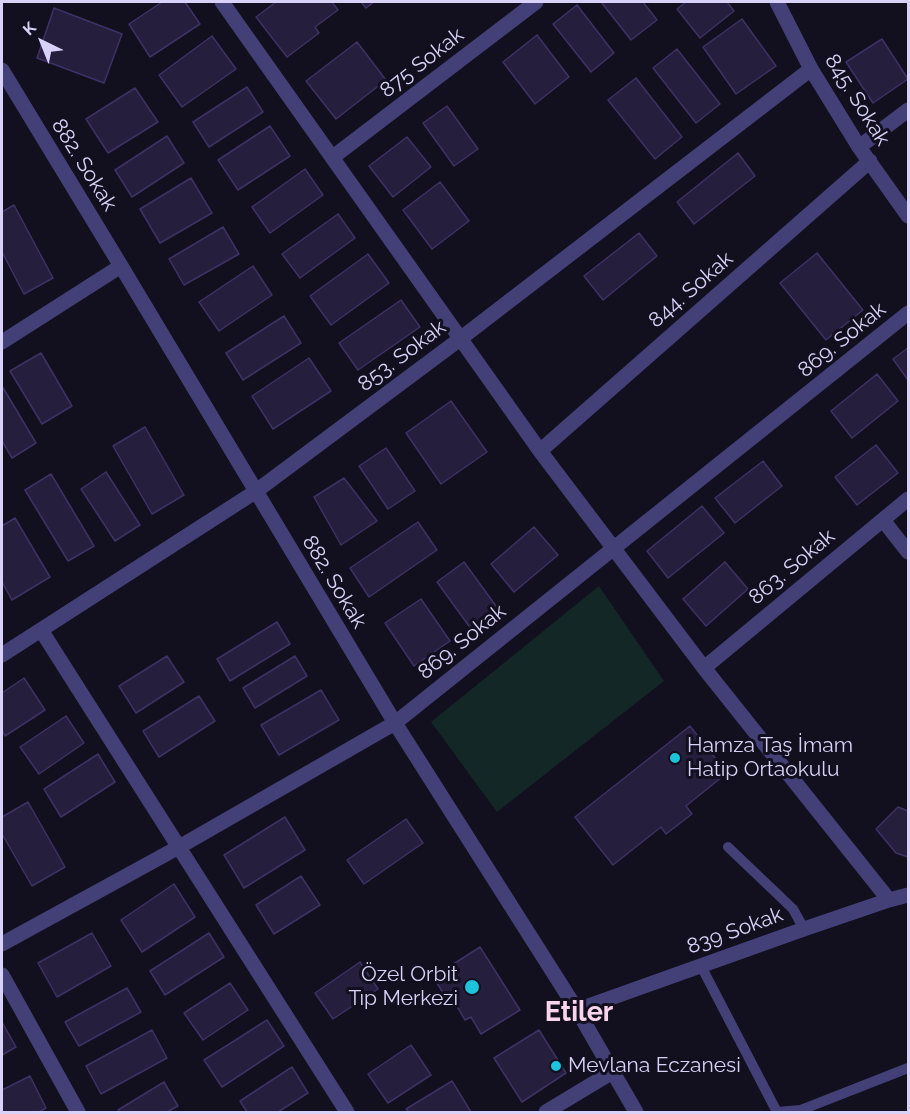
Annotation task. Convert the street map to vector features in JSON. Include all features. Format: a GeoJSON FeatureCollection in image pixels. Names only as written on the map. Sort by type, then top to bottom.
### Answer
{"type":"FeatureCollection","features":[{"type":"Feature","properties":{"kind":"street","name":"875 Sokak"},"geometry":{"type":"LineString","coordinates":[[333,157],[536,2]]}},
{"type":"Feature","properties":{"kind":"street","name":"845. Sokak"},"geometry":{"type":"LineString","coordinates":[[777,2],[811,69],[859,147],[909,216]]}},
{"type":"Feature","properties":{"kind":"street"},"geometry":{"type":"LineString","coordinates":[[229,4],[333,157],[540,451],[704,668],[889,900]]}},
{"type":"Feature","properties":{"kind":"street","name":"853. Sokak"},"geometry":{"type":"LineString","coordinates":[[2,655],[255,492],[460,339],[811,69]]}},
{"type":"Feature","properties":{"kind":"street","name":"882. Sokak"},"geometry":{"type":"LineString","coordinates":[[2,70],[395,723],[577,1010],[636,1113]]}},
{"type":"Feature","properties":{"kind":"street"},"geometry":{"type":"LineString","coordinates":[[859,147],[909,110]]}},
{"type":"Feature","properties":{"kind":"street","name":"844. Sokak"},"geometry":{"type":"LineString","coordinates":[[540,451],[870,161]]}},
{"type":"Feature","properties":{"kind":"street"},"geometry":{"type":"LineString","coordinates":[[2,342],[121,266]]}},
{"type":"Feature","properties":{"kind":"street","name":"869. Sokak"},"geometry":{"type":"LineString","coordinates":[[2,944],[179,847],[395,723],[909,314]]}},
{"type":"Feature","properties":{"kind":"street","name":"863. Sokak"},"geometry":{"type":"LineString","coordinates":[[704,668],[909,499]]}},
{"type":"Feature","properties":{"kind":"street"},"geometry":{"type":"LineString","coordinates":[[883,520],[909,552]]}},
{"type":"Feature","properties":{"kind":"street"},"geometry":{"type":"LineString","coordinates":[[41,630],[347,1113]]}},
{"type":"Feature","properties":{"kind":"street","name":"839 Sokak"},"geometry":{"type":"LineString","coordinates":[[577,1010],[804,929],[889,900],[909,896]]}},
{"type":"Feature","properties":{"kind":"street"},"geometry":{"type":"LineString","coordinates":[[2,975],[78,1113]]}},
{"type":"Feature","properties":{"kind":"street"},"geometry":{"type":"LineString","coordinates":[[546,1113],[614,1071]]}},
{"type":"Feature","properties":{"kind":"lane"},"geometry":{"type":"LineString","coordinates":[[728,847],[793,909],[804,929]]}},
{"type":"Feature","properties":{"kind":"lane"},"geometry":{"type":"LineString","coordinates":[[700,966],[777,1112],[801,1110],[909,1068]]}},
{"type":"Feature","properties":{"kind":"green space"},"geometry":{"type":"Polygon","coordinates":[[[599,586],[664,681],[497,812],[431,722],[599,586]]]}},
{"type":"Feature","properties":{"kind":"building"},"geometry":{"type":"Polygon","coordinates":[[[162,2],[185,2],[200,24],[150,57],[129,24],[162,2]]]}},
{"type":"Feature","properties":{"kind":"building"},"geometry":{"type":"Polygon","coordinates":[[[276,2],[332,2],[338,10],[315,27],[319,33],[287,57],[256,17],[276,2]]]}},
{"type":"Feature","properties":{"kind":"building"},"geometry":{"type":"Polygon","coordinates":[[[361,2],[374,2],[366,8],[361,2]]]}},
{"type":"Feature","properties":{"kind":"building"},"geometry":{"type":"Polygon","coordinates":[[[601,2],[643,2],[657,20],[631,40],[601,2]]]}},
{"type":"Feature","properties":{"kind":"building"},"geometry":{"type":"Polygon","coordinates":[[[686,2],[727,2],[734,11],[700,38],[677,9],[686,2]]]}},
{"type":"Feature","properties":{"kind":"building"},"geometry":{"type":"Polygon","coordinates":[[[577,5],[614,53],[591,72],[553,24],[577,5]]]}},
{"type":"Feature","properties":{"kind":"building"},"geometry":{"type":"Polygon","coordinates":[[[54,8],[122,34],[104,83],[37,58],[54,8]]]}},
{"type":"Feature","properties":{"kind":"building"},"geometry":{"type":"Polygon","coordinates":[[[742,19],[776,66],[736,94],[703,47],[742,19]]]}},
{"type":"Feature","properties":{"kind":"building"},"geometry":{"type":"Polygon","coordinates":[[[537,35],[569,77],[535,104],[503,62],[537,35]]]}},
{"type":"Feature","properties":{"kind":"building"},"geometry":{"type":"Polygon","coordinates":[[[212,36],[236,69],[182,107],[159,75],[212,36]]]}},
{"type":"Feature","properties":{"kind":"building"},"geometry":{"type":"Polygon","coordinates":[[[882,39],[908,79],[873,103],[846,62],[882,39]]]}},
{"type":"Feature","properties":{"kind":"building"},"geometry":{"type":"Polygon","coordinates":[[[357,42],[386,80],[336,119],[306,81],[357,42]]]}},
{"type":"Feature","properties":{"kind":"building"},"geometry":{"type":"Polygon","coordinates":[[[677,49],[720,104],[696,123],[653,68],[677,49]]]}},
{"type":"Feature","properties":{"kind":"building"},"geometry":{"type":"Polygon","coordinates":[[[636,78],[682,137],[655,159],[608,100],[636,78]]]}},
{"type":"Feature","properties":{"kind":"building"},"geometry":{"type":"Polygon","coordinates":[[[247,87],[263,112],[209,147],[193,122],[247,87]]]}},
{"type":"Feature","properties":{"kind":"building"},"geometry":{"type":"Polygon","coordinates":[[[135,88],[158,122],[108,153],[86,119],[135,88]]]}},
{"type":"Feature","properties":{"kind":"building"},"geometry":{"type":"Polygon","coordinates":[[[447,106],[478,149],[454,166],[423,123],[447,106]]]}},
{"type":"Feature","properties":{"kind":"building"},"geometry":{"type":"Polygon","coordinates":[[[270,126],[290,156],[238,190],[218,160],[270,126]]]}},
{"type":"Feature","properties":{"kind":"building"},"geometry":{"type":"Polygon","coordinates":[[[167,136],[184,163],[132,197],[115,170],[167,136]]]}},
{"type":"Feature","properties":{"kind":"building"},"geometry":{"type":"Polygon","coordinates":[[[407,137],[431,167],[393,197],[369,166],[407,137]]]}},
{"type":"Feature","properties":{"kind":"building"},"geometry":{"type":"Polygon","coordinates":[[[738,153],[755,176],[694,224],[677,202],[738,153]]]}},
{"type":"Feature","properties":{"kind":"building"},"geometry":{"type":"Polygon","coordinates":[[[305,169],[323,195],[270,233],[252,207],[305,169]]]}},
{"type":"Feature","properties":{"kind":"building"},"geometry":{"type":"Polygon","coordinates":[[[191,178],[212,213],[160,243],[140,209],[191,178]]]}},
{"type":"Feature","properties":{"kind":"building"},"geometry":{"type":"Polygon","coordinates":[[[440,182],[469,221],[432,249],[403,210],[440,182]]]}},
{"type":"Feature","properties":{"kind":"building"},"geometry":{"type":"Polygon","coordinates":[[[14,205],[53,278],[24,294],[2,252],[2,212],[14,205]]]}},
{"type":"Feature","properties":{"kind":"building"},"geometry":{"type":"Polygon","coordinates":[[[338,214],[355,238],[300,278],[282,254],[338,214]]]}},
{"type":"Feature","properties":{"kind":"building"},"geometry":{"type":"Polygon","coordinates":[[[223,227],[239,254],[184,285],[169,259],[223,227]]]}},
{"type":"Feature","properties":{"kind":"building"},"geometry":{"type":"Polygon","coordinates":[[[639,233],[657,256],[603,300],[584,276],[639,233]]]}},
{"type":"Feature","properties":{"kind":"building"},"geometry":{"type":"Polygon","coordinates":[[[817,253],[863,310],[826,340],[780,283],[817,253]]]}},
{"type":"Feature","properties":{"kind":"building"},"geometry":{"type":"Polygon","coordinates":[[[368,254],[389,283],[331,325],[310,296],[368,254]]]}},
{"type":"Feature","properties":{"kind":"building"},"geometry":{"type":"Polygon","coordinates":[[[253,266],[272,295],[219,331],[199,302],[253,266]]]}},
{"type":"Feature","properties":{"kind":"building"},"geometry":{"type":"Polygon","coordinates":[[[401,300],[420,327],[358,370],[339,343],[401,300]]]}},
{"type":"Feature","properties":{"kind":"building"},"geometry":{"type":"Polygon","coordinates":[[[284,316],[301,343],[243,380],[226,353],[284,316]]]}},
{"type":"Feature","properties":{"kind":"building"},"geometry":{"type":"Polygon","coordinates":[[[908,348],[908,380],[893,359],[908,348]]]}},
{"type":"Feature","properties":{"kind":"building"},"geometry":{"type":"Polygon","coordinates":[[[41,353],[72,406],[42,424],[10,371],[41,353]]]}},
{"type":"Feature","properties":{"kind":"building"},"geometry":{"type":"Polygon","coordinates":[[[309,358],[331,391],[273,429],[252,396],[309,358]]]}},
{"type":"Feature","properties":{"kind":"building"},"geometry":{"type":"Polygon","coordinates":[[[877,374],[898,401],[852,438],[831,411],[877,374]]]}},
{"type":"Feature","properties":{"kind":"building"},"geometry":{"type":"Polygon","coordinates":[[[2,386],[36,443],[12,458],[2,441],[2,386]]]}},
{"type":"Feature","properties":{"kind":"building"},"geometry":{"type":"Polygon","coordinates":[[[451,401],[487,452],[441,484],[406,433],[451,401]]]}},
{"type":"Feature","properties":{"kind":"building"},"geometry":{"type":"Polygon","coordinates":[[[145,427],[184,495],[152,514],[113,446],[145,427]]]}},
{"type":"Feature","properties":{"kind":"building"},"geometry":{"type":"Polygon","coordinates":[[[876,445],[898,473],[857,505],[835,477],[876,445]]]}},
{"type":"Feature","properties":{"kind":"building"},"geometry":{"type":"Polygon","coordinates":[[[386,448],[415,491],[388,509],[359,466],[386,448]]]}},
{"type":"Feature","properties":{"kind":"building"},"geometry":{"type":"Polygon","coordinates":[[[763,461],[782,486],[735,523],[715,498],[763,461]]]}},
{"type":"Feature","properties":{"kind":"building"},"geometry":{"type":"Polygon","coordinates":[[[106,472],[140,525],[115,541],[81,489],[106,472]]]}},
{"type":"Feature","properties":{"kind":"building"},"geometry":{"type":"Polygon","coordinates":[[[51,474],[94,546],[68,561],[25,490],[51,474]]]}},
{"type":"Feature","properties":{"kind":"building"},"geometry":{"type":"Polygon","coordinates":[[[344,478],[377,521],[341,545],[314,497],[344,478]]]}},
{"type":"Feature","properties":{"kind":"building"},"geometry":{"type":"Polygon","coordinates":[[[702,506],[724,533],[668,578],[647,551],[702,506]]]}},
{"type":"Feature","properties":{"kind":"building"},"geometry":{"type":"Polygon","coordinates":[[[15,518],[50,577],[12,600],[2,582],[2,526],[15,518]]]}},
{"type":"Feature","properties":{"kind":"building"},"geometry":{"type":"Polygon","coordinates":[[[418,522],[437,550],[369,597],[350,568],[418,522]]]}},
{"type":"Feature","properties":{"kind":"building"},"geometry":{"type":"Polygon","coordinates":[[[534,527],[558,555],[514,592],[491,564],[534,527]]]}},
{"type":"Feature","properties":{"kind":"building"},"geometry":{"type":"Polygon","coordinates":[[[464,562],[504,617],[477,637],[437,582],[464,562]]]}},
{"type":"Feature","properties":{"kind":"building"},"geometry":{"type":"Polygon","coordinates":[[[725,562],[748,589],[706,626],[683,599],[725,562]]]}},
{"type":"Feature","properties":{"kind":"building"},"geometry":{"type":"Polygon","coordinates":[[[421,599],[450,641],[414,666],[385,623],[421,599]]]}},
{"type":"Feature","properties":{"kind":"building"},"geometry":{"type":"Polygon","coordinates":[[[277,622],[290,644],[230,681],[217,659],[277,622]]]}},
{"type":"Feature","properties":{"kind":"building"},"geometry":{"type":"Polygon","coordinates":[[[167,656],[184,682],[136,713],[119,686],[167,656]]]}},
{"type":"Feature","properties":{"kind":"building"},"geometry":{"type":"Polygon","coordinates":[[[295,656],[307,676],[255,708],[243,688],[295,656]]]}},
{"type":"Feature","properties":{"kind":"building"},"geometry":{"type":"Polygon","coordinates":[[[24,678],[45,710],[5,736],[2,730],[2,693],[24,678]]]}},
{"type":"Feature","properties":{"kind":"building"},"geometry":{"type":"Polygon","coordinates":[[[321,690],[339,720],[279,755],[261,725],[321,690]]]}},
{"type":"Feature","properties":{"kind":"building"},"geometry":{"type":"Polygon","coordinates":[[[199,696],[215,721],[159,757],[143,731],[199,696]]]}},
{"type":"Feature","properties":{"kind":"building"},"geometry":{"type":"Polygon","coordinates":[[[66,716],[84,743],[39,774],[20,747],[66,716]]]}},
{"type":"Feature","properties":{"kind":"building"},"geometry":{"type":"Polygon","coordinates":[[[690,726],[727,773],[686,806],[692,814],[666,834],[661,827],[613,865],[575,817],[690,726]]]}},
{"type":"Feature","properties":{"kind":"building"},"geometry":{"type":"Polygon","coordinates":[[[98,754],[115,782],[61,817],[44,789],[98,754]]]}},
{"type":"Feature","properties":{"kind":"building"},"geometry":{"type":"Polygon","coordinates":[[[28,802],[65,867],[32,886],[2,834],[2,817],[28,802]]]}},
{"type":"Feature","properties":{"kind":"building"},"geometry":{"type":"Polygon","coordinates":[[[898,807],[908,811],[908,857],[896,853],[876,829],[898,807]]]}},
{"type":"Feature","properties":{"kind":"building"},"geometry":{"type":"Polygon","coordinates":[[[285,817],[305,850],[244,888],[224,855],[285,817]]]}},
{"type":"Feature","properties":{"kind":"building"},"geometry":{"type":"Polygon","coordinates":[[[406,819],[423,843],[364,884],[347,860],[406,819]]]}},
{"type":"Feature","properties":{"kind":"building"},"geometry":{"type":"Polygon","coordinates":[[[301,876],[320,905],[274,934],[256,905],[301,876]]]}},
{"type":"Feature","properties":{"kind":"building"},"geometry":{"type":"Polygon","coordinates":[[[174,884],[195,917],[142,952],[121,920],[174,884]]]}},
{"type":"Feature","properties":{"kind":"building"},"geometry":{"type":"Polygon","coordinates":[[[92,933],[111,966],[57,997],[38,963],[92,933]]]}},
{"type":"Feature","properties":{"kind":"building"},"geometry":{"type":"Polygon","coordinates":[[[209,933],[224,957],[165,995],[150,971],[209,933]]]}},
{"type":"Feature","properties":{"kind":"building","name":"Özel Orbit Tıp Merkezi"},"geometry":{"type":"Polygon","coordinates":[[[480,947],[520,1010],[481,1034],[471,1017],[465,1020],[451,996],[447,999],[433,977],[480,947]]]}},
{"type":"Feature","properties":{"kind":"building"},"geometry":{"type":"Polygon","coordinates":[[[360,962],[378,989],[333,1019],[315,993],[360,962]]]}},
{"type":"Feature","properties":{"kind":"building"},"geometry":{"type":"Polygon","coordinates":[[[230,983],[248,1010],[203,1040],[184,1013],[230,983]]]}},
{"type":"Feature","properties":{"kind":"building"},"geometry":{"type":"Polygon","coordinates":[[[127,988],[141,1012],[79,1046],[65,1022],[127,988]]]}},
{"type":"Feature","properties":{"kind":"building"},"geometry":{"type":"Polygon","coordinates":[[[267,1020],[284,1046],[222,1087],[204,1060],[267,1020]]]}},
{"type":"Feature","properties":{"kind":"building"},"geometry":{"type":"Polygon","coordinates":[[[2,1022],[16,1047],[2,1055],[2,1022]]]}},
{"type":"Feature","properties":{"kind":"building"},"geometry":{"type":"Polygon","coordinates":[[[152,1030],[167,1058],[101,1094],[86,1066],[152,1030]]]}},
{"type":"Feature","properties":{"kind":"building"},"geometry":{"type":"Polygon","coordinates":[[[539,1030],[566,1073],[522,1102],[494,1058],[539,1030]]]}},
{"type":"Feature","properties":{"kind":"building"},"geometry":{"type":"Polygon","coordinates":[[[411,1045],[431,1075],[388,1103],[368,1074],[411,1045]]]}},
{"type":"Feature","properties":{"kind":"building"},"geometry":{"type":"Polygon","coordinates":[[[292,1067],[308,1093],[278,1112],[247,1112],[240,1101],[292,1067]]]}},
{"type":"Feature","properties":{"kind":"building"},"geometry":{"type":"Polygon","coordinates":[[[30,1076],[46,1108],[39,1112],[2,1112],[2,1090],[30,1076]]]}},
{"type":"Feature","properties":{"kind":"building"},"geometry":{"type":"Polygon","coordinates":[[[452,1081],[471,1112],[409,1112],[406,1109],[452,1081]]]}},
{"type":"Feature","properties":{"kind":"building"},"geometry":{"type":"Polygon","coordinates":[[[164,1082],[178,1106],[167,1112],[120,1112],[118,1110],[164,1082]]]}},
{"type":"Feature","properties":{"kind":"place","name":"Hamza Taş İmam Hatip Ortaokulu"},"geometry":{"type":"Point","coordinates":[675,758]}},
{"type":"Feature","properties":{"kind":"place","name":"Özel Orbit Tıp Merkezi"},"geometry":{"type":"Point","coordinates":[472,987]}},
{"type":"Feature","properties":{"kind":"place","name":"Mevlana Eczanesi"},"geometry":{"type":"Point","coordinates":[556,1066]}},
{"type":"Feature","properties":{"kind":"district","name":"Etiler"},"geometry":{"type":"Point","coordinates":[579,1013]}}]}
